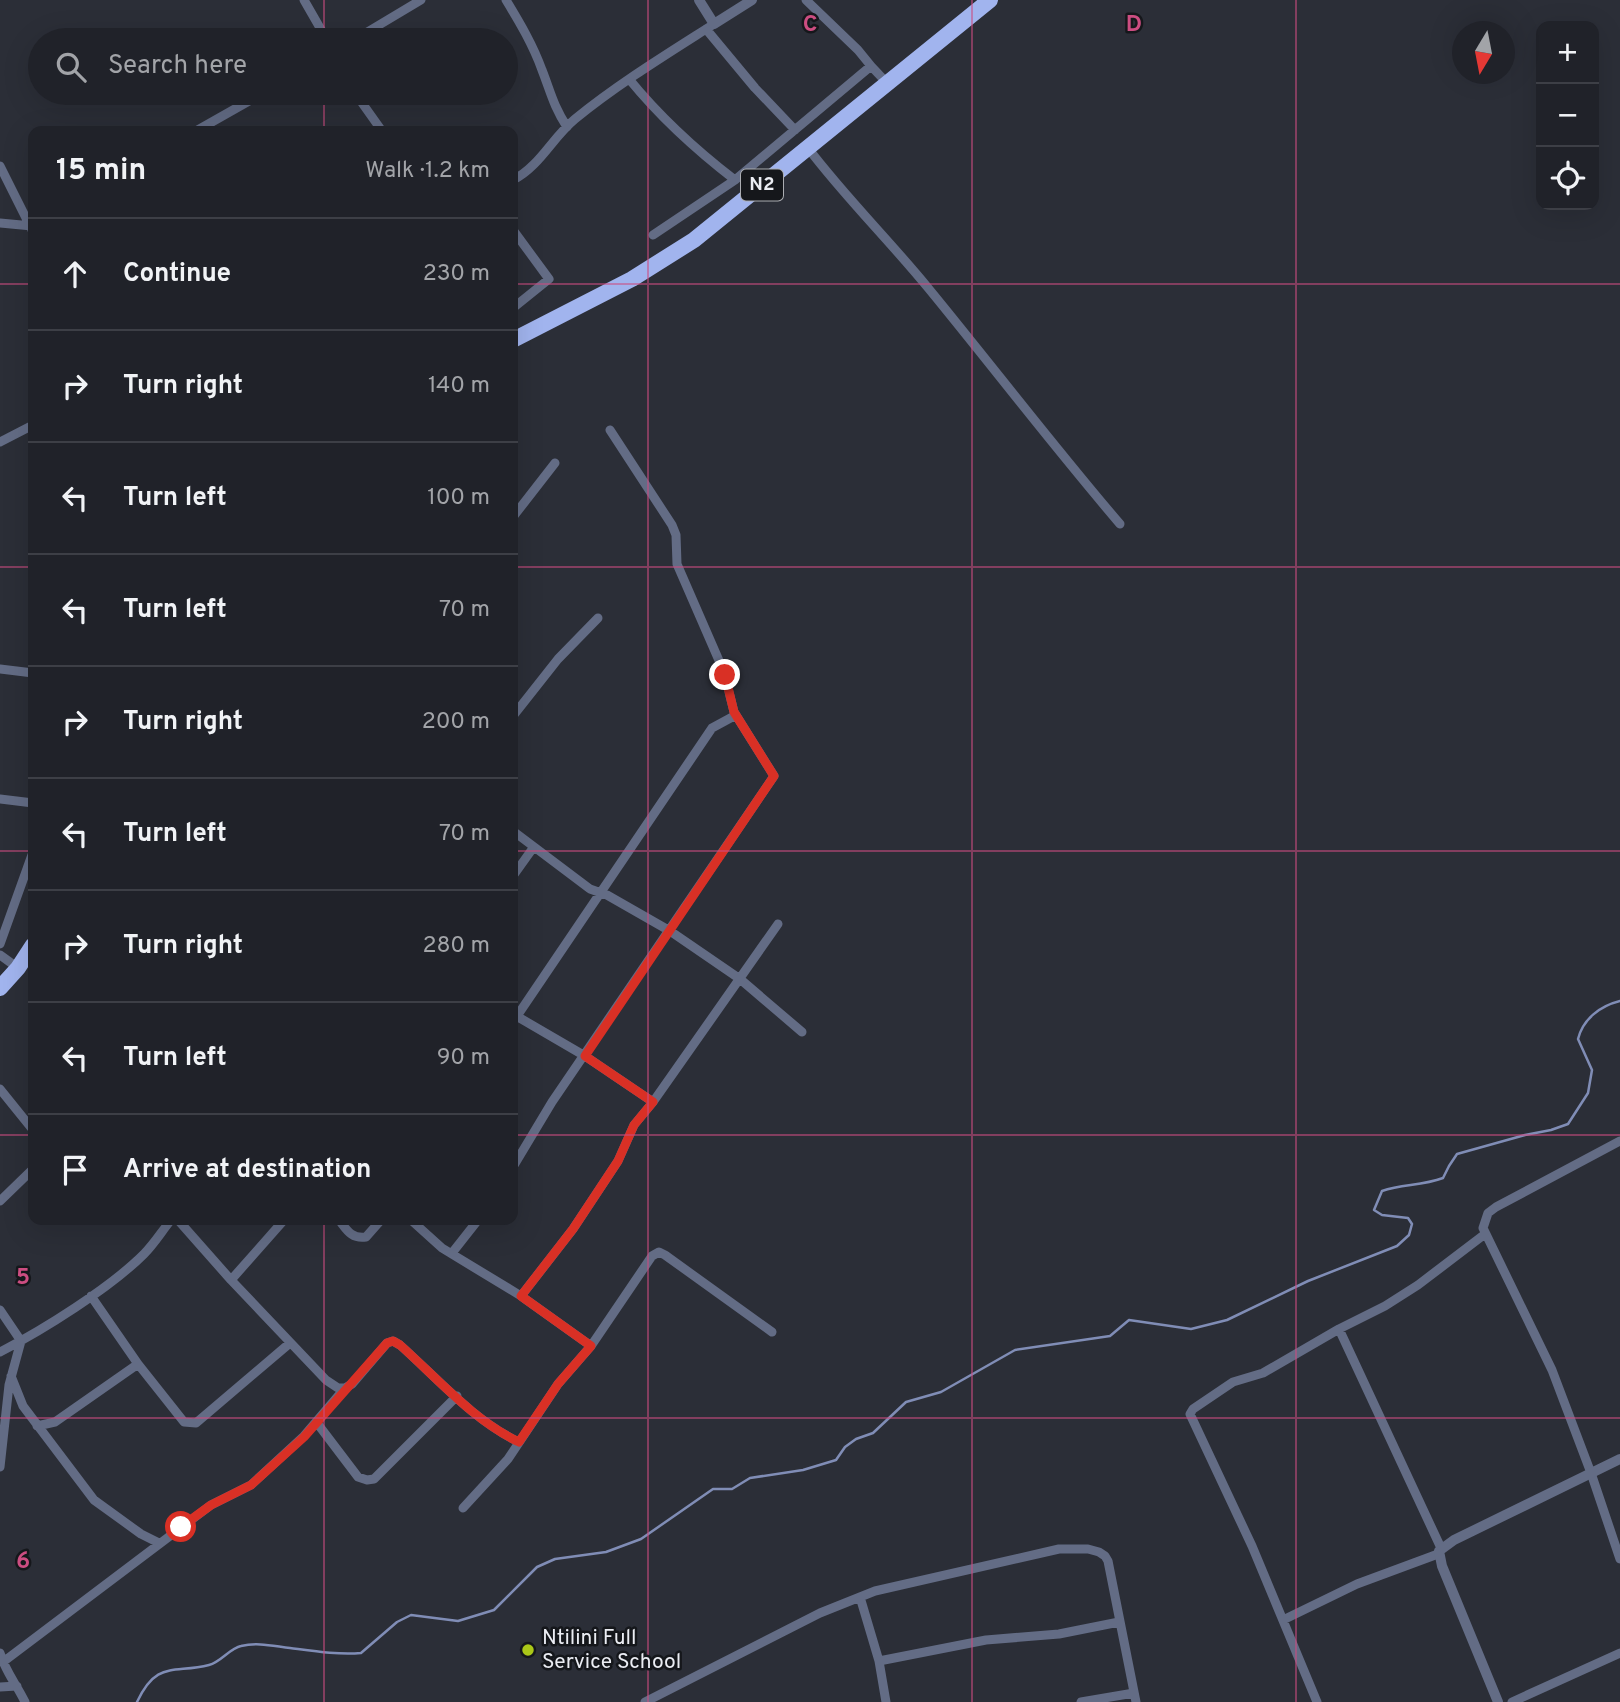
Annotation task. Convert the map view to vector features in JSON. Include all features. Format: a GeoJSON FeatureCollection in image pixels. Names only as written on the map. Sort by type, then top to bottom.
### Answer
{"type":"FeatureCollection","features":[{"type":"Feature","properties":{"kind":"highway","name":"N2"},"geometry":{"type":"LineString","coordinates":[[518,337],[632,279],[694,240],[990,0]]}},
{"type":"Feature","properties":{"kind":"highway"},"geometry":{"type":"LineString","coordinates":[[0,988],[28,953]]}},
{"type":"Feature","properties":{"kind":"street"},"geometry":{"type":"LineString","coordinates":[[304,0],[320,28]]}},
{"type":"Feature","properties":{"kind":"street"},"geometry":{"type":"LineString","coordinates":[[374,28],[421,0]]}},
{"type":"Feature","properties":{"kind":"street"},"geometry":{"type":"LineString","coordinates":[[506,0],[528,36],[544,73],[548,91],[567,127]]}},
{"type":"Feature","properties":{"kind":"street"},"geometry":{"type":"LineString","coordinates":[[699,0],[710,27],[755,89],[795,130]]}},
{"type":"Feature","properties":{"kind":"street"},"geometry":{"type":"LineString","coordinates":[[518,177],[531,168],[567,127],[629,79],[752,0]]}},
{"type":"Feature","properties":{"kind":"street"},"geometry":{"type":"LineString","coordinates":[[806,0],[858,50],[887,83]]}},
{"type":"Feature","properties":{"kind":"street"},"geometry":{"type":"LineString","coordinates":[[653,235],[735,180],[870,66]]}},
{"type":"Feature","properties":{"kind":"street"},"geometry":{"type":"LineString","coordinates":[[629,79],[646,100],[686,139],[735,180]]}},
{"type":"Feature","properties":{"kind":"street"},"geometry":{"type":"LineString","coordinates":[[205,126],[242,105]]}},
{"type":"Feature","properties":{"kind":"street"},"geometry":{"type":"LineString","coordinates":[[364,105],[378,126]]}},
{"type":"Feature","properties":{"kind":"street"},"geometry":{"type":"LineString","coordinates":[[808,148],[930,290],[1120,524]]}},
{"type":"Feature","properties":{"kind":"street"},"geometry":{"type":"LineString","coordinates":[[0,166],[28,220]]}},
{"type":"Feature","properties":{"kind":"street"},"geometry":{"type":"LineString","coordinates":[[0,223],[28,227]]}},
{"type":"Feature","properties":{"kind":"street"},"geometry":{"type":"LineString","coordinates":[[518,237],[550,279],[518,304]]}},
{"type":"Feature","properties":{"kind":"street"},"geometry":{"type":"LineString","coordinates":[[0,442],[28,428]]}},
{"type":"Feature","properties":{"kind":"street"},"geometry":{"type":"LineString","coordinates":[[518,1159],[552,1102],[774,776],[736,715],[724,672],[677,564],[676,535],[672,525],[610,430]]}},
{"type":"Feature","properties":{"kind":"street"},"geometry":{"type":"LineString","coordinates":[[518,511],[555,463]]}},
{"type":"Feature","properties":{"kind":"street"},"geometry":{"type":"LineString","coordinates":[[518,710],[558,659],[598,618]]}},
{"type":"Feature","properties":{"kind":"street"},"geometry":{"type":"LineString","coordinates":[[0,669],[28,672]]}},
{"type":"Feature","properties":{"kind":"street"},"geometry":{"type":"LineString","coordinates":[[518,1011],[712,728],[736,715]]}},
{"type":"Feature","properties":{"kind":"street"},"geometry":{"type":"LineString","coordinates":[[0,799],[28,802]]}},
{"type":"Feature","properties":{"kind":"street"},"geometry":{"type":"LineString","coordinates":[[518,835],[590,889],[612,897],[740,979],[802,1032]]}},
{"type":"Feature","properties":{"kind":"street"},"geometry":{"type":"LineString","coordinates":[[518,869],[533,848]]}},
{"type":"Feature","properties":{"kind":"street"},"geometry":{"type":"LineString","coordinates":[[0,944],[28,866]]}},
{"type":"Feature","properties":{"kind":"street"},"geometry":{"type":"LineString","coordinates":[[521,1296],[566,1239],[618,1161],[634,1125],[778,924]]}},
{"type":"Feature","properties":{"kind":"street"},"geometry":{"type":"LineString","coordinates":[[0,955],[18,968]]}},
{"type":"Feature","properties":{"kind":"street"},"geometry":{"type":"LineString","coordinates":[[518,1019],[585,1056],[653,1102]]}},
{"type":"Feature","properties":{"kind":"street"},"geometry":{"type":"LineString","coordinates":[[0,1089],[28,1124]]}},
{"type":"Feature","properties":{"kind":"street"},"geometry":{"type":"LineString","coordinates":[[1620,1141],[1496,1207],[1488,1213],[1483,1227],[1552,1370],[1620,1559]]}},
{"type":"Feature","properties":{"kind":"street"},"geometry":{"type":"LineString","coordinates":[[0,1202],[28,1174]]}},
{"type":"Feature","properties":{"kind":"street"},"geometry":{"type":"LineString","coordinates":[[0,1352],[91,1296],[130,1268],[167,1225]]}},
{"type":"Feature","properties":{"kind":"street"},"geometry":{"type":"LineString","coordinates":[[182,1225],[326,1380],[338,1388],[345,1388]]}},
{"type":"Feature","properties":{"kind":"street"},"geometry":{"type":"LineString","coordinates":[[231,1280],[280,1225]]}},
{"type":"Feature","properties":{"kind":"street"},"geometry":{"type":"LineString","coordinates":[[343,1225],[353,1237],[358,1238],[366,1237],[377,1225]]}},
{"type":"Feature","properties":{"kind":"street"},"geometry":{"type":"LineString","coordinates":[[417,1225],[442,1248],[521,1296],[591,1346]]}},
{"type":"Feature","properties":{"kind":"street"},"geometry":{"type":"LineString","coordinates":[[452,1253],[474,1225]]}},
{"type":"Feature","properties":{"kind":"street"},"geometry":{"type":"LineString","coordinates":[[1317,1702],[1252,1546],[1190,1414],[1226,1385],[1263,1373],[1385,1306],[1485,1234]]}},
{"type":"Feature","properties":{"kind":"street"},"geometry":{"type":"LineString","coordinates":[[463,1508],[508,1459],[558,1384],[591,1346],[652,1256],[659,1252],[772,1332]]}},
{"type":"Feature","properties":{"kind":"street"},"geometry":{"type":"LineString","coordinates":[[91,1296],[138,1364],[184,1422],[190,1424],[196,1423],[290,1343]]}},
{"type":"Feature","properties":{"kind":"street"},"geometry":{"type":"LineString","coordinates":[[0,1310],[21,1341],[11,1377],[0,1467]]}},
{"type":"Feature","properties":{"kind":"street"},"geometry":{"type":"LineString","coordinates":[[1339,1329],[1439,1551],[1498,1702]]}},
{"type":"Feature","properties":{"kind":"street"},"geometry":{"type":"LineString","coordinates":[[25,1702],[8,1675],[1,1657],[211,1505],[251,1485],[317,1423],[387,1343],[393,1341],[400,1345],[457,1396],[508,1437],[519,1442]]}},
{"type":"Feature","properties":{"kind":"street"},"geometry":{"type":"LineString","coordinates":[[37,1426],[55,1422],[138,1364]]}},
{"type":"Feature","properties":{"kind":"street"},"geometry":{"type":"LineString","coordinates":[[11,1377],[23,1406],[94,1500],[141,1534],[159,1543]]}},
{"type":"Feature","properties":{"kind":"street"},"geometry":{"type":"LineString","coordinates":[[317,1423],[358,1477],[374,1479],[457,1396]]}},
{"type":"Feature","properties":{"kind":"street"},"geometry":{"type":"LineString","coordinates":[[1283,1620],[1357,1584],[1439,1551],[1620,1459]]}},
{"type":"Feature","properties":{"kind":"street"},"geometry":{"type":"LineString","coordinates":[[645,1702],[820,1613],[860,1597],[906,1583],[1040,1552],[1088,1549],[1099,1552],[1108,1561],[1135,1698],[1081,1702]]}},
{"type":"Feature","properties":{"kind":"street"},"geometry":{"type":"LineString","coordinates":[[860,1597],[879,1661],[886,1702]]}},
{"type":"Feature","properties":{"kind":"street"},"geometry":{"type":"LineString","coordinates":[[879,1661],[986,1640],[1059,1633],[1119,1622]]}},
{"type":"Feature","properties":{"kind":"street"},"geometry":{"type":"LineString","coordinates":[[1512,1702],[1620,1653]]}},
{"type":"Feature","properties":{"kind":"street"},"geometry":{"type":"LineString","coordinates":[[0,1687],[17,1686]]}},
{"type":"Feature","properties":{"kind":"waterway"},"geometry":{"type":"LineString","coordinates":[[137,1702],[144,1689],[159,1674],[209,1665],[241,1646],[259,1644],[361,1653],[397,1622],[411,1615],[458,1621],[494,1610],[537,1567],[555,1559],[606,1552],[641,1539],[713,1489],[732,1489],[750,1478],[803,1470],[836,1460],[845,1447],[856,1439],[873,1433],[906,1402],[941,1392],[1015,1350],[1110,1336],[1129,1320],[1191,1329],[1227,1320],[1308,1281],[1397,1246],[1409,1235],[1412,1224],[1408,1218],[1382,1215],[1374,1210],[1382,1191],[1443,1178],[1457,1154],[1568,1124],[1588,1093],[1592,1070],[1578,1039],[1580,1032],[1593,1014],[1620,1001]]}},
{"type":"Feature","properties":{"kind":"place","name":"Ntilini Full Service School"},"geometry":{"type":"Point","coordinates":[528,1650]}},
{"type":"Feature","properties":{"kind":"route"},"geometry":{"type":"LineString","coordinates":[[181,1527],[211,1505],[251,1485],[304,1437],[387,1343],[393,1341],[400,1345],[470,1408],[508,1437],[519,1442],[558,1384],[591,1346],[521,1296],[573,1229],[618,1161],[634,1125],[653,1102],[585,1056],[774,776],[734,712],[725,675]]}}]}
